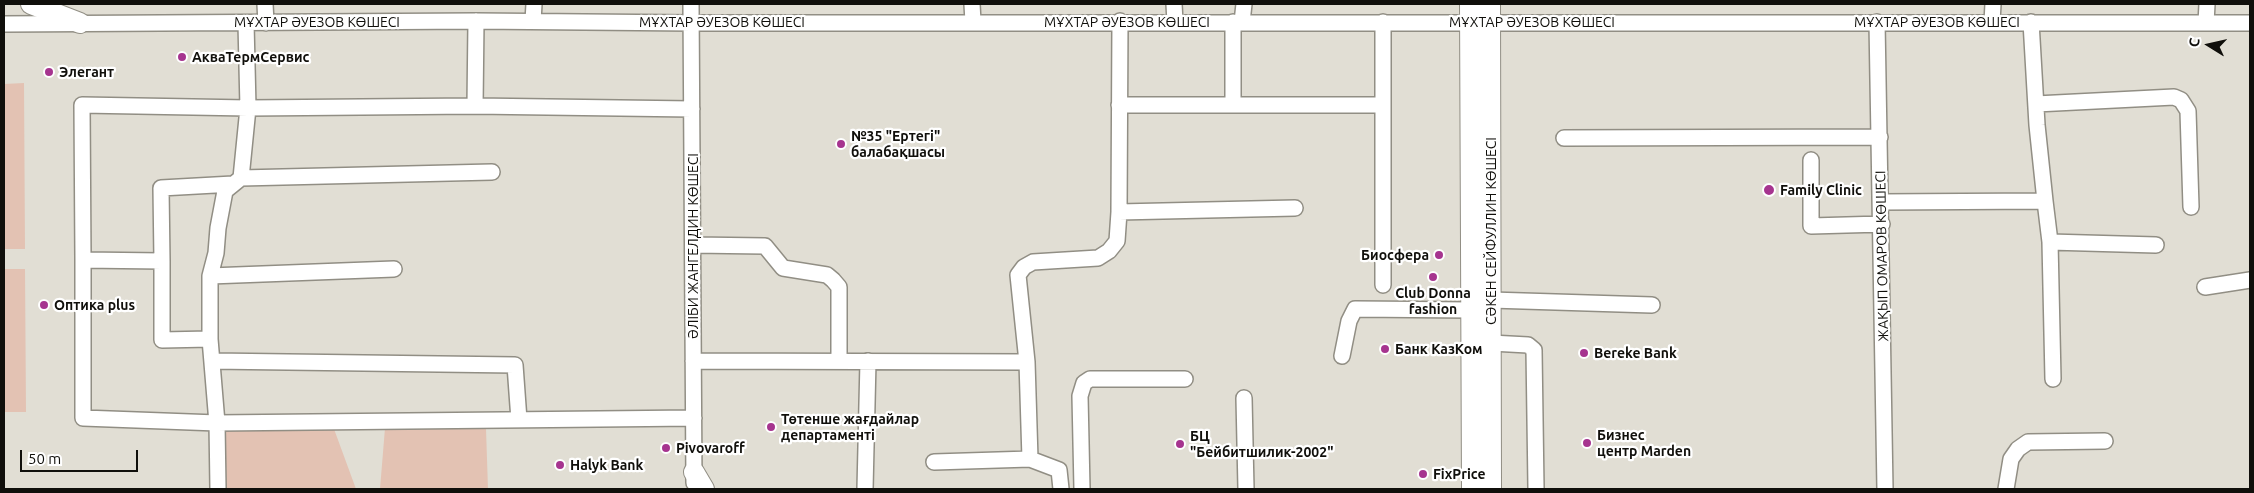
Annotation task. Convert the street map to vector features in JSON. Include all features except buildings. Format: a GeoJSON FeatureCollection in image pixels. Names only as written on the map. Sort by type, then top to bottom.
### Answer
{"type":"FeatureCollection","features":[{"type":"Feature","properties":{"kind":"main road"},"geometry":{"type":"LineString","coordinates":[[31,4],[80,24]]}},
{"type":"Feature","properties":{"kind":"main road","name":"СӘКЕН СЕЙФУЛЛИН КӨШЕСІ"},"geometry":{"type":"LineString","coordinates":[[1480,13],[1491,300],[1491,489]]}},
{"type":"Feature","properties":{"kind":"main road","name":"СӘКЕН СЕЙФУЛЛИН КӨШЕСІ"},"geometry":{"type":"LineString","coordinates":[[1472,489],[1471,310],[1480,13]]}},
{"type":"Feature","properties":{"kind":"main road"},"geometry":{"type":"LineString","coordinates":[[694,480],[704,489]]}},
{"type":"Feature","properties":{"kind":"street"},"geometry":{"type":"LineString","coordinates":[[265,4],[266,23]]}},
{"type":"Feature","properties":{"kind":"street"},"geometry":{"type":"LineString","coordinates":[[533,22],[534,4]]}},
{"type":"Feature","properties":{"kind":"street","name":"ӘЛІБИ ЖАНГЕЛДИН КӨШЕСІ"},"geometry":{"type":"LineString","coordinates":[[691,4],[694,480]]}},
{"type":"Feature","properties":{"kind":"street"},"geometry":{"type":"LineString","coordinates":[[972,4],[973,22]]}},
{"type":"Feature","properties":{"kind":"street"},"geometry":{"type":"LineString","coordinates":[[1174,4],[1175,22]]}},
{"type":"Feature","properties":{"kind":"street"},"geometry":{"type":"LineString","coordinates":[[1232,104],[1238,22],[1244,4]]}},
{"type":"Feature","properties":{"kind":"street"},"geometry":{"type":"LineString","coordinates":[[1992,22],[1993,4]]}},
{"type":"Feature","properties":{"kind":"street"},"geometry":{"type":"LineString","coordinates":[[2206,23],[2208,4]]}},
{"type":"Feature","properties":{"kind":"street","name":"МҰХТАР ӘУЕЗОВ КӨШЕСІ"},"geometry":{"type":"LineString","coordinates":[[4,24],[476,21],[692,23],[1383,22],[1480,13],[1877,22],[2250,23]]}},
{"type":"Feature","properties":{"kind":"street"},"geometry":{"type":"LineString","coordinates":[[475,106],[476,21]]}},
{"type":"Feature","properties":{"kind":"street"},"geometry":{"type":"LineString","coordinates":[[1030,459],[1027,362],[1018,275],[1024,267],[1034,262],[1098,258],[1109,251],[1117,241],[1119,212],[1120,21]]}},
{"type":"Feature","properties":{"kind":"street"},"geometry":{"type":"LineString","coordinates":[[1383,22],[1383,284]]}},
{"type":"Feature","properties":{"kind":"street","name":"ЖАҚЫП ОМАРОВ КӨШЕСІ"},"geometry":{"type":"LineString","coordinates":[[1877,22],[1882,202],[1886,489]]}},
{"type":"Feature","properties":{"kind":"street"},"geometry":{"type":"LineString","coordinates":[[2031,22],[2036,104],[2050,242],[2053,379]]}},
{"type":"Feature","properties":{"kind":"street"},"geometry":{"type":"LineString","coordinates":[[218,489],[217,424],[210,339],[210,276],[216,253],[218,228],[225,191],[237,181],[248,108],[246,23]]}},
{"type":"Feature","properties":{"kind":"street"},"geometry":{"type":"LineString","coordinates":[[2036,104],[2174,97],[2181,100],[2188,111],[2191,207]]}},
{"type":"Feature","properties":{"kind":"street"},"geometry":{"type":"LineString","coordinates":[[692,109],[475,106],[248,108],[82,105],[82,260],[84,418],[217,424],[694,418]]}},
{"type":"Feature","properties":{"kind":"street"},"geometry":{"type":"LineString","coordinates":[[1119,105],[1383,105]]}},
{"type":"Feature","properties":{"kind":"street"},"geometry":{"type":"LineString","coordinates":[[1564,138],[1880,137]]}},
{"type":"Feature","properties":{"kind":"street"},"geometry":{"type":"LineString","coordinates":[[1811,160],[1811,226],[1882,224]]}},
{"type":"Feature","properties":{"kind":"street"},"geometry":{"type":"LineString","coordinates":[[210,339],[162,340],[161,188],[237,181],[492,172]]}},
{"type":"Feature","properties":{"kind":"street"},"geometry":{"type":"LineString","coordinates":[[1882,202],[2045,202]]}},
{"type":"Feature","properties":{"kind":"street"},"geometry":{"type":"LineString","coordinates":[[1119,212],[1296,208]]}},
{"type":"Feature","properties":{"kind":"street"},"geometry":{"type":"LineString","coordinates":[[2050,242],[2156,245]]}},
{"type":"Feature","properties":{"kind":"street"},"geometry":{"type":"LineString","coordinates":[[693,245],[765,246],[783,268],[827,275],[834,280],[839,287],[839,361]]}},
{"type":"Feature","properties":{"kind":"street"},"geometry":{"type":"LineString","coordinates":[[82,260],[162,261]]}},
{"type":"Feature","properties":{"kind":"street"},"geometry":{"type":"LineString","coordinates":[[210,276],[394,269]]}},
{"type":"Feature","properties":{"kind":"street"},"geometry":{"type":"LineString","coordinates":[[2205,287],[2250,280]]}},
{"type":"Feature","properties":{"kind":"street"},"geometry":{"type":"LineString","coordinates":[[1491,300],[1652,304]]}},
{"type":"Feature","properties":{"kind":"street"},"geometry":{"type":"LineString","coordinates":[[1342,356],[1349,320],[1356,309],[1471,310]]}},
{"type":"Feature","properties":{"kind":"street"},"geometry":{"type":"LineString","coordinates":[[1491,343],[1528,345],[1534,350],[1536,488]]}},
{"type":"Feature","properties":{"kind":"street"},"geometry":{"type":"LineString","coordinates":[[212,361],[515,365],[519,420]]}},
{"type":"Feature","properties":{"kind":"street"},"geometry":{"type":"LineString","coordinates":[[694,361],[1027,362]]}},
{"type":"Feature","properties":{"kind":"street"},"geometry":{"type":"LineString","coordinates":[[865,489],[868,361]]}},
{"type":"Feature","properties":{"kind":"street"},"geometry":{"type":"LineString","coordinates":[[1082,489],[1080,396],[1084,384],[1090,380],[1185,380]]}},
{"type":"Feature","properties":{"kind":"street"},"geometry":{"type":"LineString","coordinates":[[1244,398],[1246,489]]}},
{"type":"Feature","properties":{"kind":"street"},"geometry":{"type":"LineString","coordinates":[[2006,489],[2011,459],[2018,449],[2028,442],[2105,440]]}},
{"type":"Feature","properties":{"kind":"street"},"geometry":{"type":"LineString","coordinates":[[934,462],[1030,459],[1059,470],[1061,489]]}},
{"type":"Feature","properties":{"kind":"shaded area"},"geometry":{"type":"Polygon","coordinates":[[[24,83],[25,249],[4,249],[4,84],[24,83]]]}},
{"type":"Feature","properties":{"kind":"shaded area"},"geometry":{"type":"Polygon","coordinates":[[[4,269],[25,269],[26,412],[4,412],[4,269]]]}},
{"type":"Feature","properties":{"kind":"shaded area"},"geometry":{"type":"Polygon","coordinates":[[[385,428],[486,429],[488,489],[380,489],[385,428]]]}},
{"type":"Feature","properties":{"kind":"shaded area"},"geometry":{"type":"Polygon","coordinates":[[[334,429],[356,489],[226,489],[224,430],[334,429]]]}},
{"type":"Feature","properties":{"kind":"place","name":"АкваТермСервис"},"geometry":{"type":"Point","coordinates":[182,57]}},
{"type":"Feature","properties":{"kind":"place","name":"Элегант"},"geometry":{"type":"Point","coordinates":[49,72]}},
{"type":"Feature","properties":{"kind":"place","name":"№35 \"Ертегі\" балабақшасы"},"geometry":{"type":"Point","coordinates":[841,144]}},
{"type":"Feature","properties":{"kind":"place","name":"Family Clinic"},"geometry":{"type":"Point","coordinates":[1769,190]}},
{"type":"Feature","properties":{"kind":"place","name":"Биосфера"},"geometry":{"type":"Point","coordinates":[1439,255]}},
{"type":"Feature","properties":{"kind":"place","name":"Club Donna fashion"},"geometry":{"type":"Point","coordinates":[1433,277]}},
{"type":"Feature","properties":{"kind":"place","name":"Оптика plus"},"geometry":{"type":"Point","coordinates":[44,305]}},
{"type":"Feature","properties":{"kind":"place","name":"Банк КазКом"},"geometry":{"type":"Point","coordinates":[1385,349]}},
{"type":"Feature","properties":{"kind":"place","name":"Bereke Bank"},"geometry":{"type":"Point","coordinates":[1584,353]}},
{"type":"Feature","properties":{"kind":"place","name":"Төтенше жағдайлар департаменті"},"geometry":{"type":"Point","coordinates":[771,427]}},
{"type":"Feature","properties":{"kind":"place","name":"Бизнес центр Marden"},"geometry":{"type":"Point","coordinates":[1587,443]}},
{"type":"Feature","properties":{"kind":"place","name":"БЦ \"Бейбитшилик-2002\""},"geometry":{"type":"Point","coordinates":[1180,444]}},
{"type":"Feature","properties":{"kind":"place","name":"Pivovaroff"},"geometry":{"type":"Point","coordinates":[666,448]}},
{"type":"Feature","properties":{"kind":"place","name":"Halyk Bank"},"geometry":{"type":"Point","coordinates":[560,465]}},
{"type":"Feature","properties":{"kind":"place","name":"FixPrice"},"geometry":{"type":"Point","coordinates":[1423,474]}}]}
